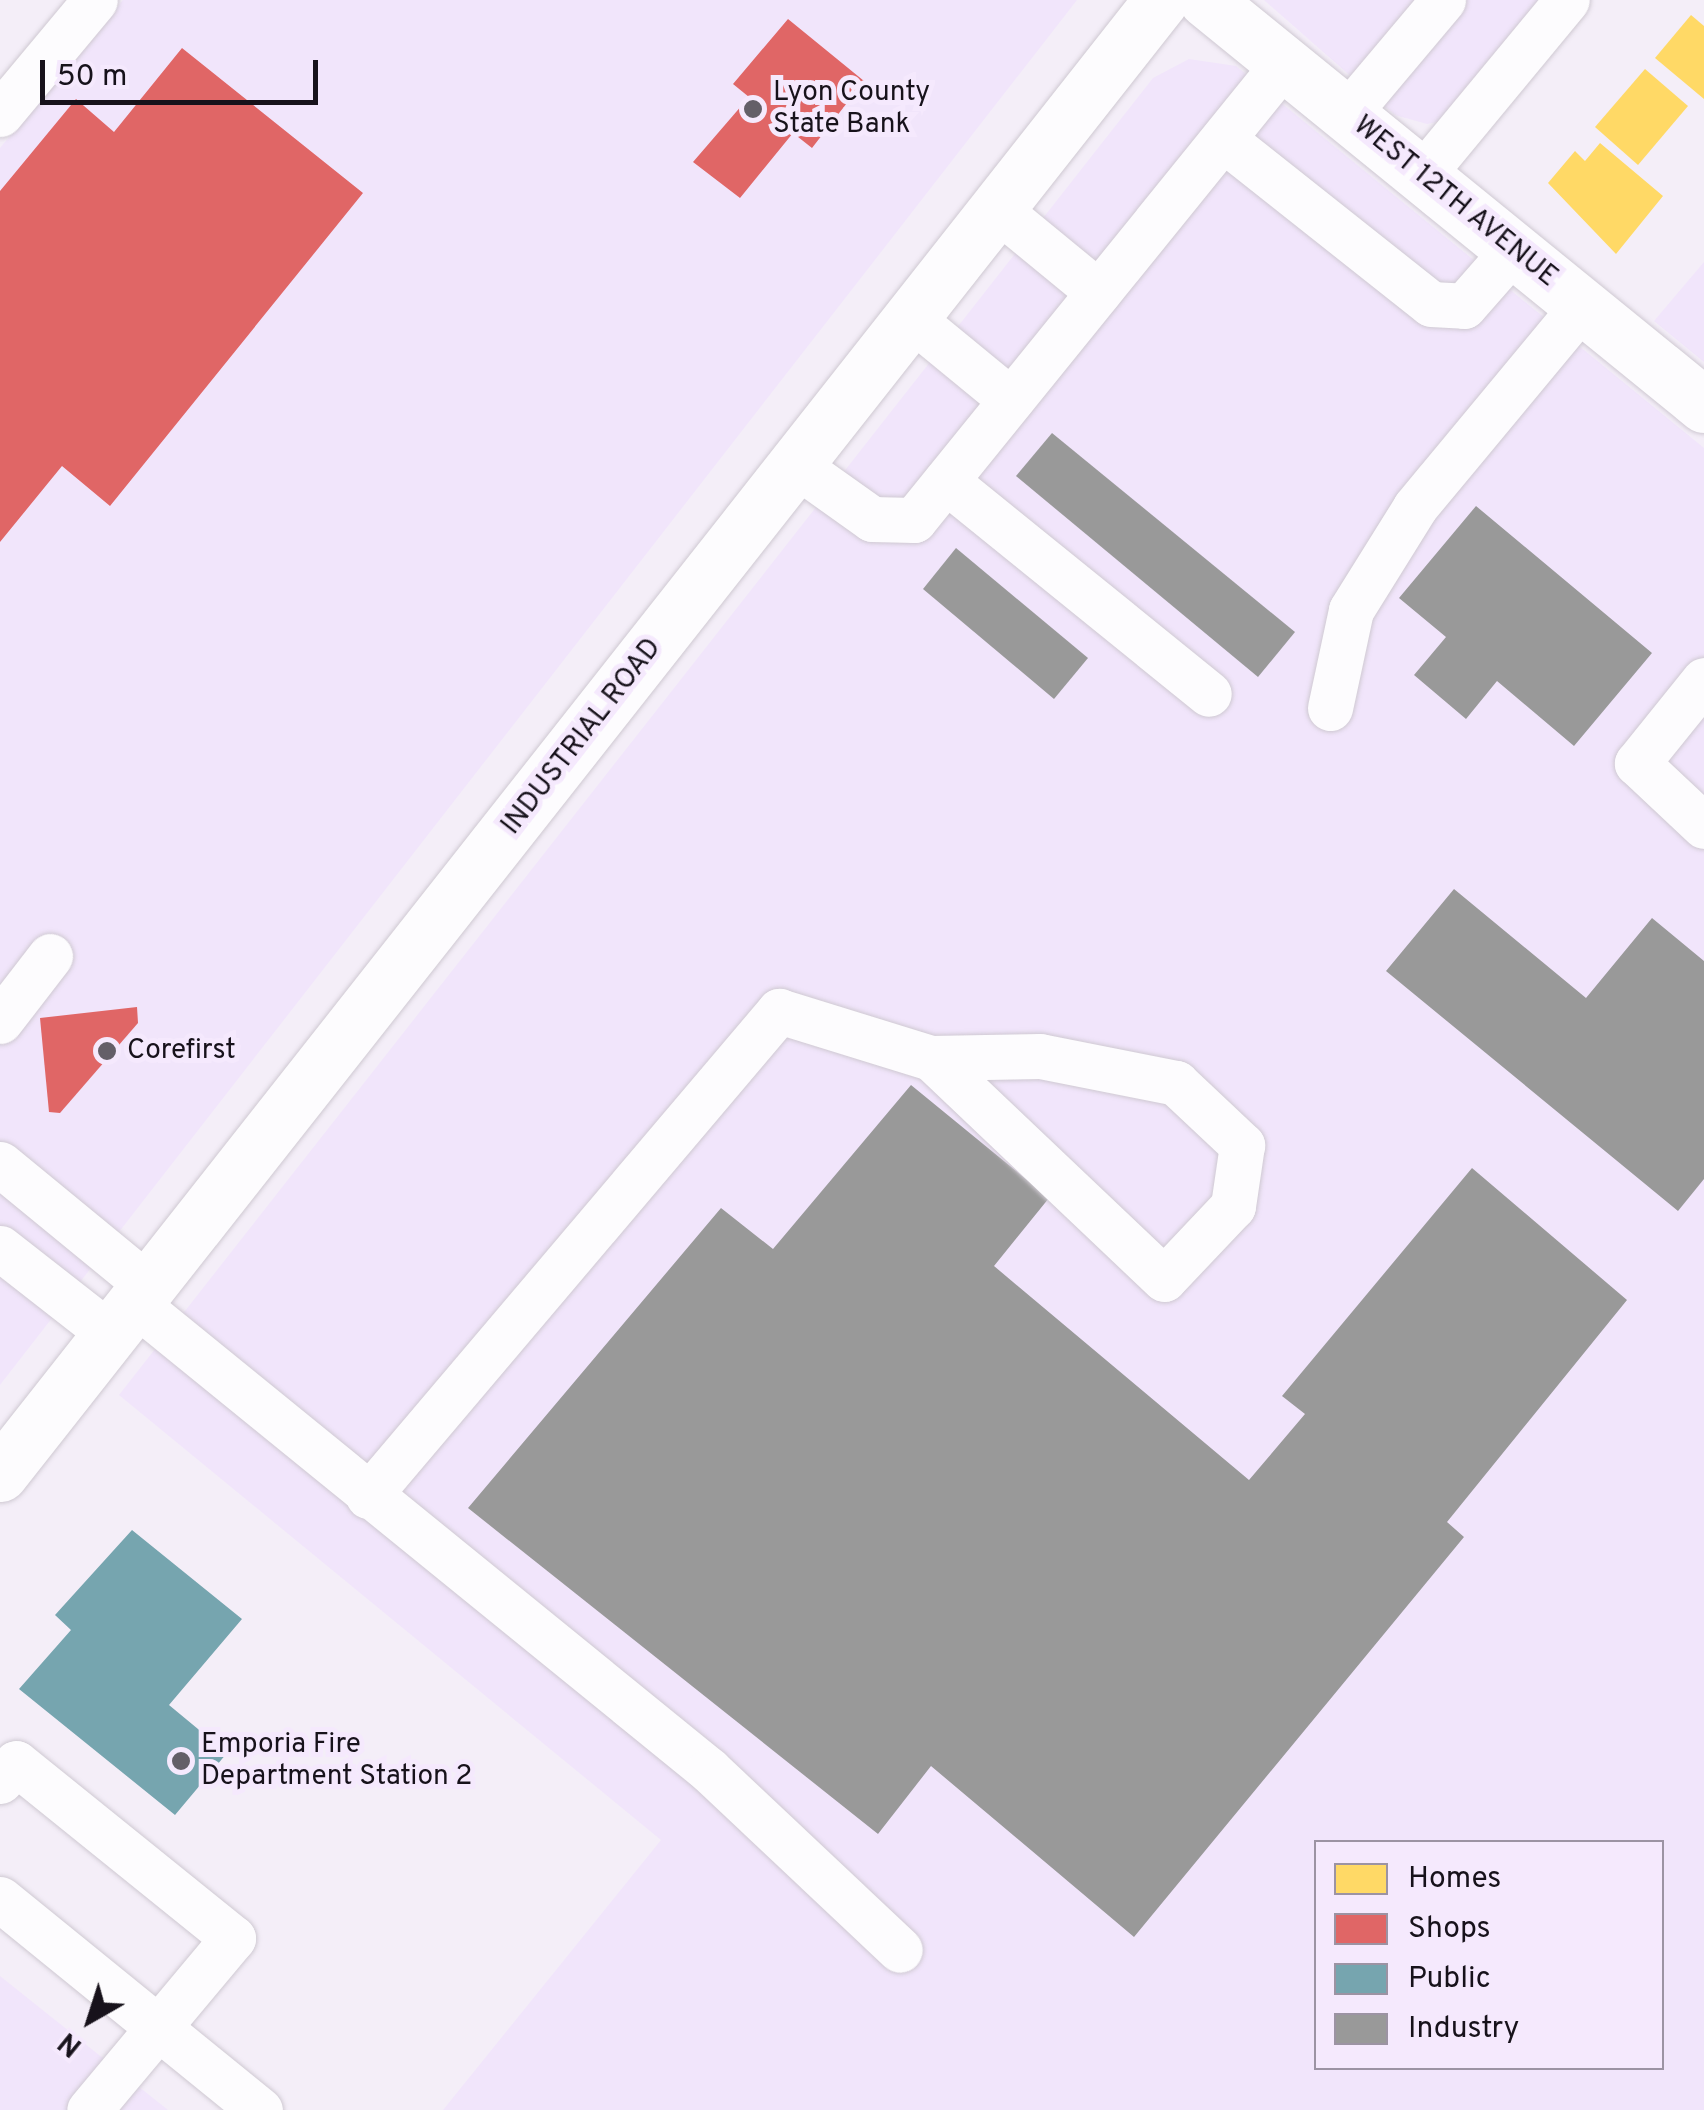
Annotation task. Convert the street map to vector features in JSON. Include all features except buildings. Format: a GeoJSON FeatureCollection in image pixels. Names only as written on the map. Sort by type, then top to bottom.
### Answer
{"type":"FeatureCollection","features":[{"type":"Feature","properties":{"kind":"main road","name":"INDUSTRIAL ROAD"},"geometry":{"type":"LineString","coordinates":[[0,1474],[1162,0]]}},
{"type":"Feature","properties":{"kind":"main road","name":"WEST 12TH AVENUE"},"geometry":{"type":"LineString","coordinates":[[1206,0],[1582,306],[1699,392]]}},
{"type":"Feature","properties":{"kind":"street"},"geometry":{"type":"LineString","coordinates":[[0,114],[95,0]]}},
{"type":"Feature","properties":{"kind":"street"},"geometry":{"type":"LineString","coordinates":[[1348,114],[1444,0]]}},
{"type":"Feature","properties":{"kind":"street"},"geometry":{"type":"LineString","coordinates":[[1422,175],[1568,0]]}},
{"type":"Feature","properties":{"kind":"street"},"geometry":{"type":"LineString","coordinates":[[796,464],[888,525],[914,520],[1284,63]]}},
{"type":"Feature","properties":{"kind":"street"},"geometry":{"type":"LineString","coordinates":[[1223,139],[1431,304],[1464,306],[1512,250]]}},
{"type":"Feature","properties":{"kind":"street"},"geometry":{"type":"LineString","coordinates":[[997,209],[1098,292]]}},
{"type":"Feature","properties":{"kind":"street"},"geometry":{"type":"LineString","coordinates":[[1330,708],[1351,610],[1414,507],[1582,306]]}},
{"type":"Feature","properties":{"kind":"street"},"geometry":{"type":"LineString","coordinates":[[911,318],[1011,400]]}},
{"type":"Feature","properties":{"kind":"street"},"geometry":{"type":"LineString","coordinates":[[946,481],[1209,694]]}},
{"type":"Feature","properties":{"kind":"street"},"geometry":{"type":"LineString","coordinates":[[1704,680],[1637,763],[1704,826]]}},
{"type":"Feature","properties":{"kind":"street"},"geometry":{"type":"LineString","coordinates":[[0,1021],[50,956]]}},
{"type":"Feature","properties":{"kind":"street"},"geometry":{"type":"LineString","coordinates":[[368,1496],[779,1011],[931,1058],[1040,1056],[1176,1083],[1242,1144],[1234,1206],[1164,1280],[931,1058]]}},
{"type":"Feature","properties":{"kind":"street"},"geometry":{"type":"LineString","coordinates":[[0,1164],[132,1308],[709,1770],[900,1950]]}},
{"type":"Feature","properties":{"kind":"street"},"geometry":{"type":"LineString","coordinates":[[0,1248],[132,1308]]}},
{"type":"Feature","properties":{"kind":"street"},"geometry":{"type":"LineString","coordinates":[[0,1781],[16,1764],[233,1938],[89,2110]]}},
{"type":"Feature","properties":{"kind":"street"},"geometry":{"type":"LineString","coordinates":[[8,1908],[260,2110]]}},
{"type":"Feature","properties":{"kind":"shaded area"},"geometry":{"type":"Polygon","coordinates":[[[123,0],[1077,0],[0,1385],[0,148],[123,0]]]}},
{"type":"Feature","properties":{"kind":"shaded area"},"geometry":{"type":"Polygon","coordinates":[[[1264,0],[1552,0],[1442,121],[1427,124],[1395,115],[1264,0]]]}},
{"type":"Feature","properties":{"kind":"shaded area"},"geometry":{"type":"Polygon","coordinates":[[[1189,59],[1236,66],[1704,448],[1704,2110],[443,2110],[661,1840],[119,1395],[1153,78],[1189,59]]]}},
{"type":"Feature","properties":{"kind":"shaded area"},"geometry":{"type":"Polygon","coordinates":[[[1704,262],[1704,362],[1654,321],[1704,262]]]}},
{"type":"Feature","properties":{"kind":"shaded area"},"geometry":{"type":"Polygon","coordinates":[[[0,1976],[168,2110],[0,2110],[0,1976]]]}},
{"type":"Feature","properties":{"kind":"place","name":"Lyon County State Bank"},"geometry":{"type":"Point","coordinates":[753,109]}},
{"type":"Feature","properties":{"kind":"place","name":"Corefirst"},"geometry":{"type":"Point","coordinates":[107,1051]}},
{"type":"Feature","properties":{"kind":"place","name":"Emporia Fire Department Station 2"},"geometry":{"type":"Point","coordinates":[181,1761]}}]}
